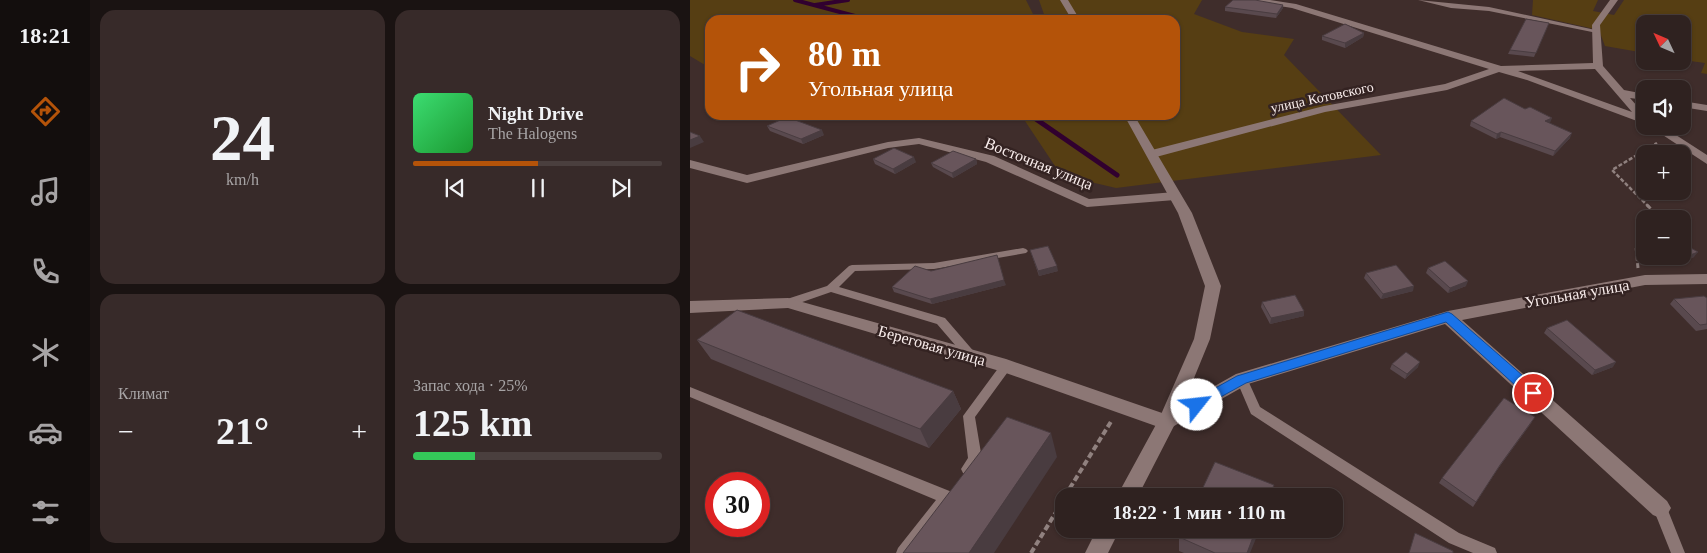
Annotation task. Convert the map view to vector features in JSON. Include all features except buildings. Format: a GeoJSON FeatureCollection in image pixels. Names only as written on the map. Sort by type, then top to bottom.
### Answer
{"type":"FeatureCollection","features":[{"type":"Feature","properties":{"kind":"street"},"geometry":{"type":"LineString","coordinates":[[1064,0],[1073,15]]}},
{"type":"Feature","properties":{"kind":"street","name":"улица Котовского"},"geometry":{"type":"LineString","coordinates":[[1255,0],[1293,6],[1530,78],[1636,118]]}},
{"type":"Feature","properties":{"kind":"street"},"geometry":{"type":"LineString","coordinates":[[1614,0],[1596,25],[1598,66],[1636,109]]}},
{"type":"Feature","properties":{"kind":"street","name":"улица Котовского"},"geometry":{"type":"LineString","coordinates":[[1152,154],[1324,109],[1447,87],[1498,69],[1598,66]]}},
{"type":"Feature","properties":{"kind":"street"},"geometry":{"type":"LineString","coordinates":[[1621,93],[1636,96]]}},
{"type":"Feature","properties":{"kind":"street"},"geometry":{"type":"LineString","coordinates":[[1691,105],[1707,108]]}},
{"type":"Feature","properties":{"kind":"street"},"geometry":{"type":"LineString","coordinates":[[1130,488],[1167,422],[1202,338],[1213,286],[1185,213],[1132,120]]}},
{"type":"Feature","properties":{"kind":"street","name":"улица Котовского"},"geometry":{"type":"LineString","coordinates":[[1668,136],[1707,160]]}},
{"type":"Feature","properties":{"kind":"street","name":"Восточная улица"},"geometry":{"type":"LineString","coordinates":[[690,164],[747,179],[888,144],[919,141],[990,159],[1087,202],[1175,196]]}},
{"type":"Feature","properties":{"kind":"street","name":"Угольная улица"},"geometry":{"type":"LineString","coordinates":[[1167,422],[1242,379],[1448,317],[1640,281],[1707,279]]}},
{"type":"Feature","properties":{"kind":"street","name":"Береговая улица"},"geometry":{"type":"LineString","coordinates":[[690,307],[788,303],[1006,366],[1167,422]]}},
{"type":"Feature","properties":{"kind":"street"},"geometry":{"type":"LineString","coordinates":[[1448,317],[1660,508]]}},
{"type":"Feature","properties":{"kind":"street"},"geometry":{"type":"LineString","coordinates":[[1096,553],[1104,538]]}},
{"type":"Feature","properties":{"kind":"lane"},"geometry":{"type":"LineString","coordinates":[[1422,0],[1451,6],[1490,9],[1597,31]]}},
{"type":"Feature","properties":{"kind":"lane"},"geometry":{"type":"LineString","coordinates":[[788,303],[831,288],[852,268],[934,266],[1023,251]]}},
{"type":"Feature","properties":{"kind":"lane"},"geometry":{"type":"LineString","coordinates":[[831,288],[941,321],[972,356]]}},
{"type":"Feature","properties":{"kind":"lane"},"geometry":{"type":"LineString","coordinates":[[903,553],[975,459],[969,416],[1006,366]]}},
{"type":"Feature","properties":{"kind":"lane"},"geometry":{"type":"LineString","coordinates":[[1242,379],[1255,410],[1454,538],[1490,553]]}},
{"type":"Feature","properties":{"kind":"lane"},"geometry":{"type":"LineString","coordinates":[[690,392],[952,489]]}},
{"type":"Feature","properties":{"kind":"lane"},"geometry":{"type":"LineString","coordinates":[[1660,508],[1678,553]]}},
{"type":"Feature","properties":{"kind":"path"},"geometry":{"type":"LineString","coordinates":[[1652,210],[1612,170],[1668,136]]}},
{"type":"Feature","properties":{"kind":"path"},"geometry":{"type":"LineString","coordinates":[[1638,265],[1640,281]]}},
{"type":"Feature","properties":{"kind":"path"},"geometry":{"type":"LineString","coordinates":[[1071,488],[1120,407]]}},
{"type":"Feature","properties":{"kind":"path"},"geometry":{"type":"LineString","coordinates":[[1031,553],[1055,514]]}},
{"type":"Feature","properties":{"kind":"shaded area"},"geometry":{"type":"Polygon","coordinates":[[[690,0],[1026,0],[1034,15],[705,15],[705,65],[690,56],[690,0]]]}},
{"type":"Feature","properties":{"kind":"shaded area"},"geometry":{"type":"Polygon","coordinates":[[[1039,0],[1202,0],[1194,14],[1242,32],[1294,39],[1284,55],[1381,155],[1116,188],[1061,175],[1024,120],[1180,120],[1180,15],[1044,15],[1039,0]]]}},
{"type":"Feature","properties":{"kind":"shaded area"},"geometry":{"type":"Polygon","coordinates":[[[1533,0],[1598,0],[1593,11],[1614,15],[1624,0],[1707,0],[1707,74],[1701,73],[1705,63],[1691,61],[1691,15],[1636,15],[1636,51],[1605,46],[1599,30],[1532,15],[1533,0]]]}},
{"type":"Feature","properties":{"kind":"waterway"},"geometry":{"type":"LineString","coordinates":[[795,0],[851,15]]}},
{"type":"Feature","properties":{"kind":"waterway"},"geometry":{"type":"LineString","coordinates":[[815,5],[848,0]]}},
{"type":"Feature","properties":{"kind":"waterway"},"geometry":{"type":"LineString","coordinates":[[1037,120],[1117,175]]}},
{"type":"Feature","properties":{"kind":"route"},"geometry":{"type":"LineString","coordinates":[[1197,405],[1242,379],[1448,317],[1533,393]]}}]}
